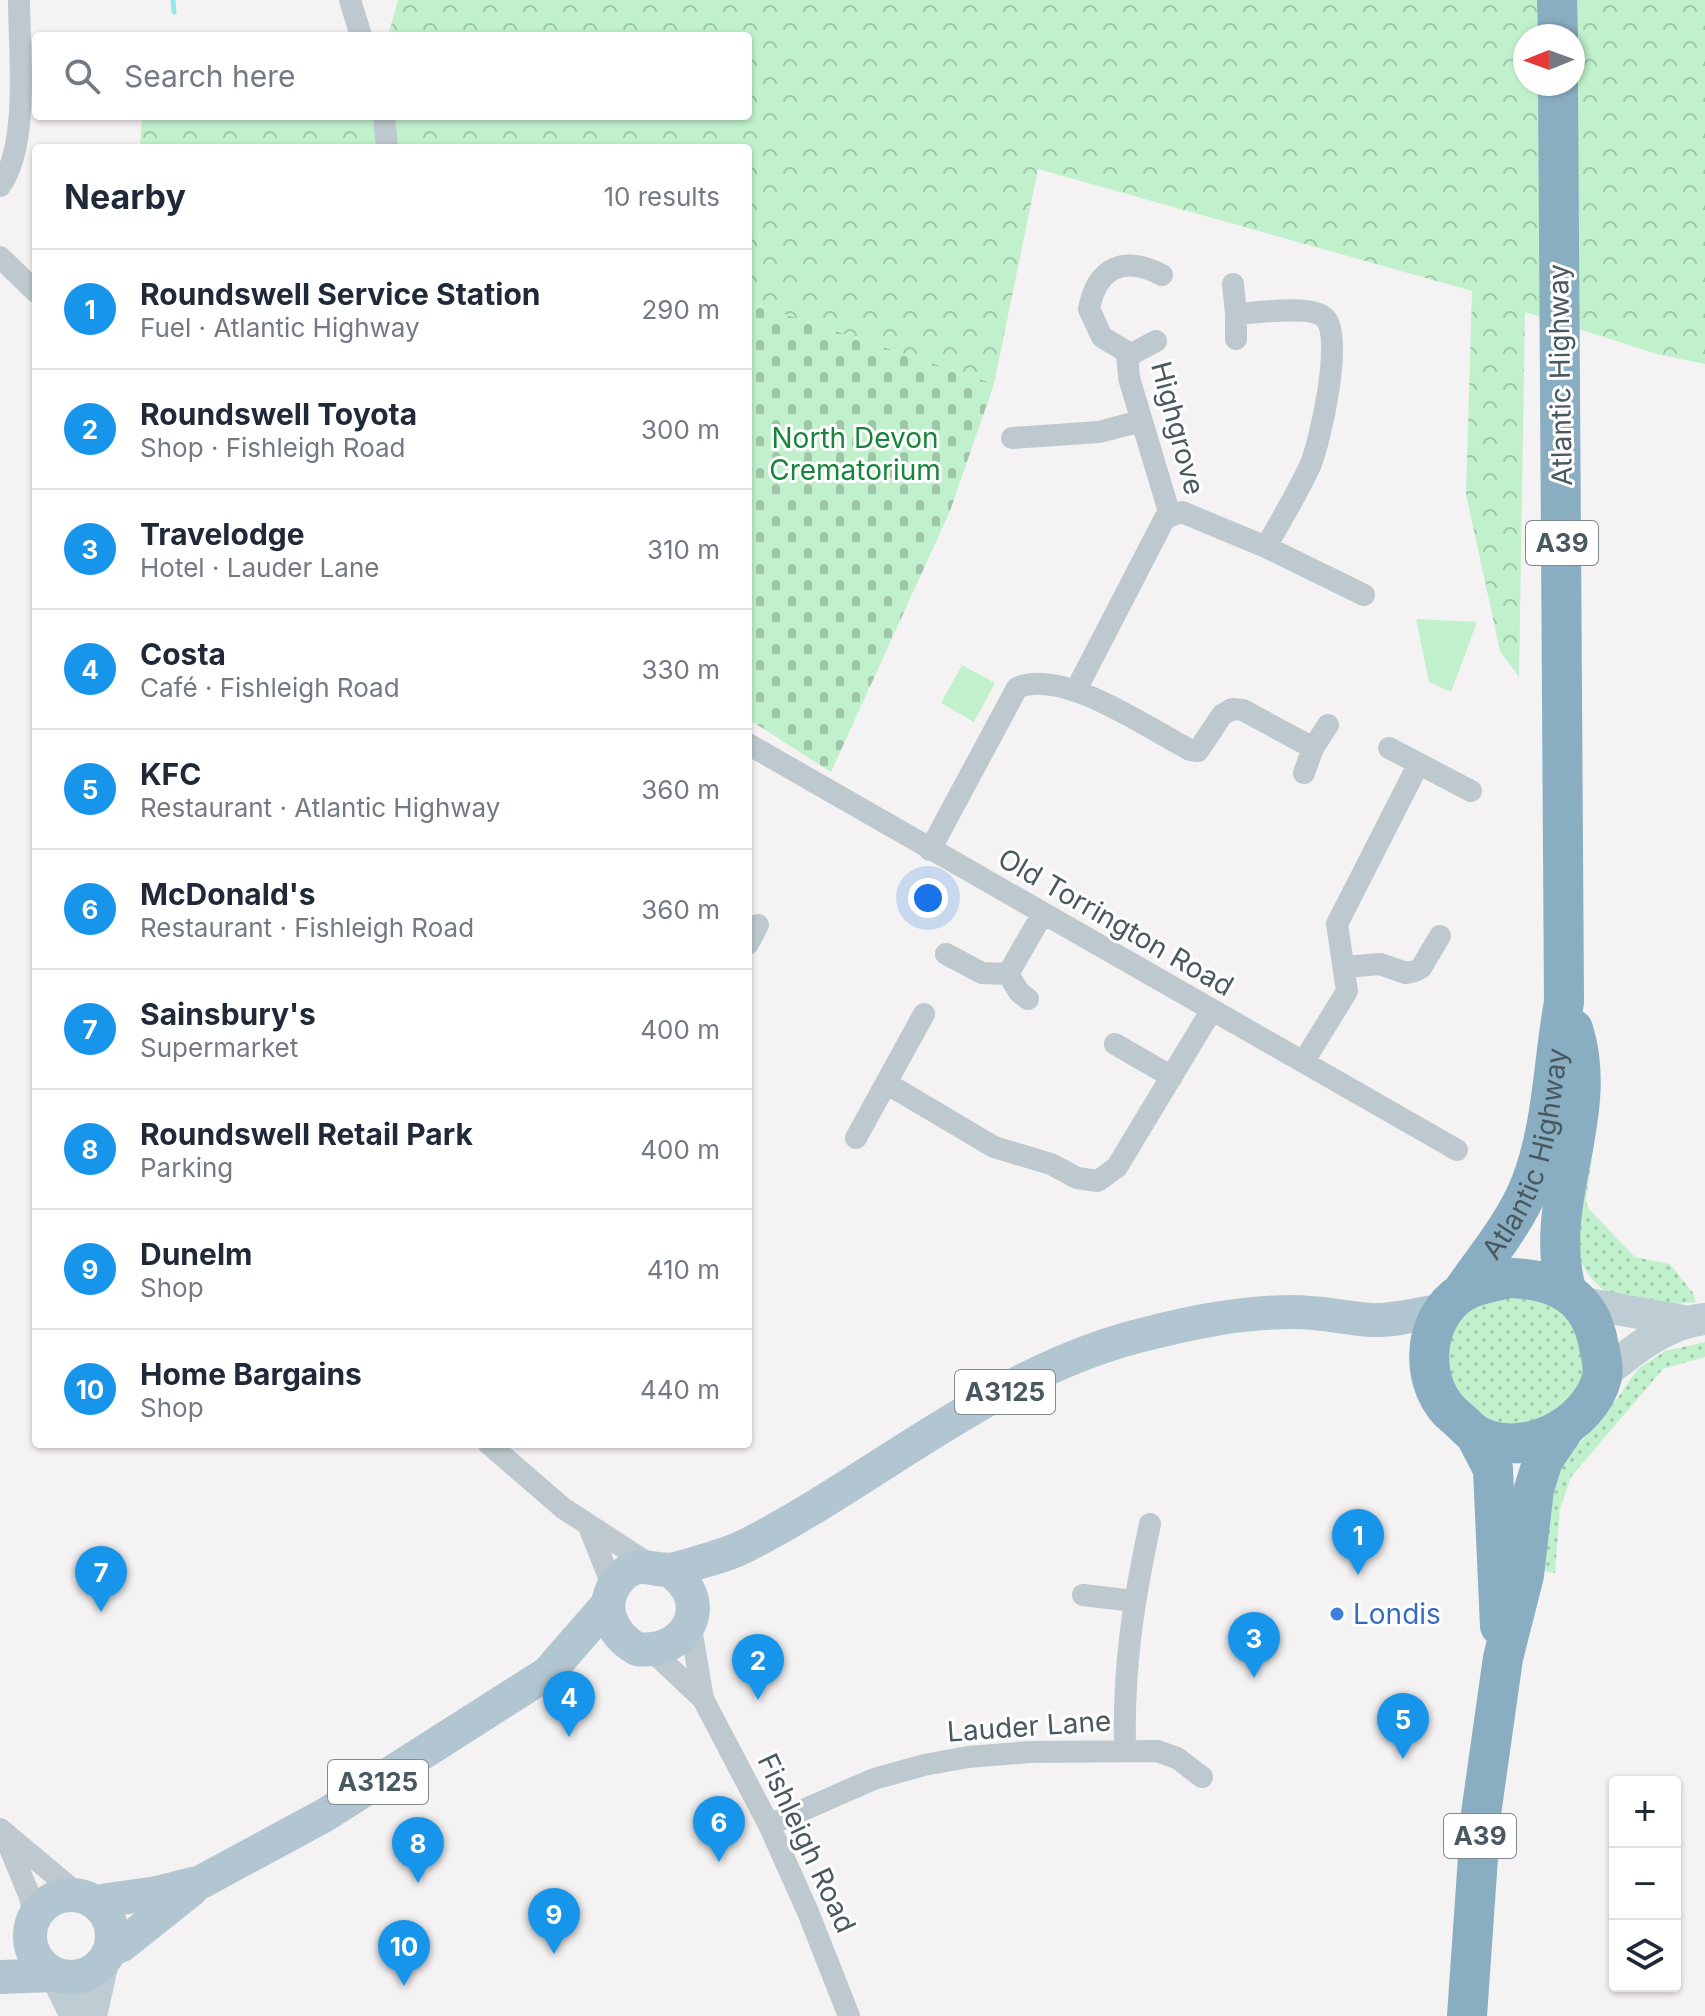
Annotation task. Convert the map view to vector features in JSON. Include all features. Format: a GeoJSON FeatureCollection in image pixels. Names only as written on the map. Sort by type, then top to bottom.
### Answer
{"type":"FeatureCollection","features":[{"type":"Feature","properties":{"kind":"highway"},"geometry":{"type":"LineString","coordinates":[[1557,0],[1558,24]]}},
{"type":"Feature","properties":{"kind":"highway","name":"Atlantic Highway"},"geometry":{"type":"LineString","coordinates":[[1452,1301],[1530,1187],[1550,1117],[1554,1056],[1564,1002],[1558,96]]}},
{"type":"Feature","properties":{"kind":"highway","name":"Atlantic Highway"},"geometry":{"type":"LineString","coordinates":[[1564,1002],[1580,1051],[1575,1149],[1561,1199],[1558,1235],[1574,1296]]}},
{"type":"Feature","properties":{"kind":"highway"},"geometry":{"type":"LineString","coordinates":[[1509,1278],[1534,1279],[1574,1296],[1595,1327],[1603,1375],[1583,1414],[1564,1429],[1514,1441],[1475,1434],[1443,1403],[1430,1367],[1432,1334],[1452,1301],[1509,1278]]}},
{"type":"Feature","properties":{"kind":"highway","name":"A39"},"geometry":{"type":"LineString","coordinates":[[1467,2016],[1481,1814],[1503,1658],[1524,1575],[1534,1489],[1543,1460],[1564,1429]]}},
{"type":"Feature","properties":{"kind":"highway","name":"A39"},"geometry":{"type":"LineString","coordinates":[[1475,1434],[1493,1469],[1494,1567],[1503,1658]]}},
{"type":"Feature","properties":{"kind":"main road"},"geometry":{"type":"LineString","coordinates":[[1574,1296],[1697,1320]]}},
{"type":"Feature","properties":{"kind":"main road","name":"A3125"},"geometry":{"type":"LineString","coordinates":[[1372,1320],[1452,1301]]}},
{"type":"Feature","properties":{"kind":"main road","name":"A3125"},"geometry":{"type":"LineString","coordinates":[[661,1568],[747,1545],[963,1415],[1081,1356],[1176,1326],[1248,1314],[1322,1312],[1372,1320],[1400,1337],[1430,1367]]}},
{"type":"Feature","properties":{"kind":"main road"},"geometry":{"type":"LineString","coordinates":[[1603,1375],[1644,1343],[1697,1320]]}},
{"type":"Feature","properties":{"kind":"main road","name":"A3125"},"geometry":{"type":"LineString","coordinates":[[691,1612],[747,1545]]}},
{"type":"Feature","properties":{"kind":"main road"},"geometry":{"type":"LineString","coordinates":[[661,1568],[685,1584],[691,1612],[679,1640],[645,1650],[615,1632],[611,1596],[630,1571],[661,1568]]}},
{"type":"Feature","properties":{"kind":"main road","name":"A3125"},"geometry":{"type":"LineString","coordinates":[[548,1673],[611,1596]]}},
{"type":"Feature","properties":{"kind":"main road","name":"A3125"},"geometry":{"type":"LineString","coordinates":[[0,1977],[81,1977],[201,1882],[334,1810],[548,1673],[594,1657],[645,1650]]}},
{"type":"Feature","properties":{"kind":"main road","name":"A3125"},"geometry":{"type":"LineString","coordinates":[[0,1944],[32,1920],[48,1901],[64,1895],[87,1899],[157,1893],[201,1882]]}},
{"type":"Feature","properties":{"kind":"main road"},"geometry":{"type":"LineString","coordinates":[[87,1899],[110,1923],[106,1956],[91,2016]]}},
{"type":"Feature","properties":{"kind":"main road"},"geometry":{"type":"LineString","coordinates":[[32,1920],[29,1939],[32,1954],[54,1975],[76,2016]]}},
{"type":"Feature","properties":{"kind":"street"},"geometry":{"type":"LineString","coordinates":[[0,186],[13,160],[18,122],[19,0]]}},
{"type":"Feature","properties":{"kind":"street"},"geometry":{"type":"LineString","coordinates":[[350,0],[360,32]]}},
{"type":"Feature","properties":{"kind":"street"},"geometry":{"type":"LineString","coordinates":[[384,120],[387,144]]}},
{"type":"Feature","properties":{"kind":"street"},"geometry":{"type":"LineString","coordinates":[[0,257],[32,288]]}},
{"type":"Feature","properties":{"kind":"street","name":"Highgrove"},"geometry":{"type":"LineString","coordinates":[[1128,356],[1102,337],[1094,324],[1089,309],[1092,294],[1104,275],[1126,265],[1144,266],[1162,275]]}},
{"type":"Feature","properties":{"kind":"street"},"geometry":{"type":"LineString","coordinates":[[1233,284],[1236,339]]}},
{"type":"Feature","properties":{"kind":"street"},"geometry":{"type":"LineString","coordinates":[[1236,314],[1312,310],[1325,317],[1332,327],[1330,379],[1311,464],[1266,547]]}},
{"type":"Feature","properties":{"kind":"street","name":"Highgrove"},"geometry":{"type":"LineString","coordinates":[[1128,356],[1156,341]]}},
{"type":"Feature","properties":{"kind":"street","name":"Highgrove"},"geometry":{"type":"LineString","coordinates":[[1128,356],[1129,378],[1170,515]]}},
{"type":"Feature","properties":{"kind":"street"},"geometry":{"type":"LineString","coordinates":[[1012,438],[1099,432],[1141,421]]}},
{"type":"Feature","properties":{"kind":"street"},"geometry":{"type":"LineString","coordinates":[[1076,690],[1158,525],[1170,515],[1182,512],[1266,547],[1364,595]]}},
{"type":"Feature","properties":{"kind":"street"},"geometry":{"type":"LineString","coordinates":[[930,850],[1017,688],[1028,683],[1076,690],[1190,750],[1198,751],[1222,715],[1232,709],[1243,710],[1313,748]]}},
{"type":"Feature","properties":{"kind":"street"},"geometry":{"type":"LineString","coordinates":[[1304,773],[1313,748],[1328,725]]}},
{"type":"Feature","properties":{"kind":"street","name":"Old Torrington Road"},"geometry":{"type":"LineString","coordinates":[[752,746],[1457,1150]]}},
{"type":"Feature","properties":{"kind":"street"},"geometry":{"type":"LineString","coordinates":[[1389,748],[1471,791]]}},
{"type":"Feature","properties":{"kind":"street"},"geometry":{"type":"LineString","coordinates":[[1304,1061],[1347,991],[1337,924],[1418,765]]}},
{"type":"Feature","properties":{"kind":"street"},"geometry":{"type":"LineString","coordinates":[[1008,974],[1042,915]]}},
{"type":"Feature","properties":{"kind":"street"},"geometry":{"type":"LineString","coordinates":[[1344,967],[1380,964],[1406,973],[1415,971],[1421,968],[1440,936]]}},
{"type":"Feature","properties":{"kind":"street"},"geometry":{"type":"LineString","coordinates":[[946,954],[982,973],[1008,974]]}},
{"type":"Feature","properties":{"kind":"street"},"geometry":{"type":"LineString","coordinates":[[1008,974],[1019,992],[1028,999]]}},
{"type":"Feature","properties":{"kind":"street"},"geometry":{"type":"LineString","coordinates":[[886,1083],[980,1140],[1007,1152],[1051,1164],[1087,1182],[1108,1177],[1117,1167],[1211,1011]]}},
{"type":"Feature","properties":{"kind":"street"},"geometry":{"type":"LineString","coordinates":[[856,1138],[924,1014]]}},
{"type":"Feature","properties":{"kind":"street"},"geometry":{"type":"LineString","coordinates":[[1115,1044],[1172,1077]]}},
{"type":"Feature","properties":{"kind":"street"},"geometry":{"type":"LineString","coordinates":[[494,1448],[589,1527],[661,1568]]}},
{"type":"Feature","properties":{"kind":"street"},"geometry":{"type":"LineString","coordinates":[[1125,1750],[1123,1678],[1134,1601],[1150,1524]]}},
{"type":"Feature","properties":{"kind":"street"},"geometry":{"type":"LineString","coordinates":[[589,1527],[611,1596]]}},
{"type":"Feature","properties":{"kind":"street"},"geometry":{"type":"LineString","coordinates":[[1083,1595],[1134,1601]]}},
{"type":"Feature","properties":{"kind":"street","name":"Fishleigh Road"},"geometry":{"type":"LineString","coordinates":[[691,1612],[703,1699],[769,1825],[849,2016]]}},
{"type":"Feature","properties":{"kind":"street","name":"Fishleigh Road"},"geometry":{"type":"LineString","coordinates":[[645,1650],[703,1699]]}},
{"type":"Feature","properties":{"kind":"street","name":"Lauder Lane"},"geometry":{"type":"LineString","coordinates":[[769,1825],[874,1779],[924,1765],[1006,1754],[1157,1751],[1177,1758],[1202,1777]]}},
{"type":"Feature","properties":{"kind":"street"},"geometry":{"type":"LineString","coordinates":[[2,1832],[87,1899]]}},
{"type":"Feature","properties":{"kind":"street"},"geometry":{"type":"LineString","coordinates":[[2,1832],[30,1897],[32,1920]]}},
{"type":"Feature","properties":{"kind":"green space"},"geometry":{"type":"Polygon","coordinates":[[[398,0],[1705,0],[1705,364],[1657,354],[1525,312],[1519,677],[1500,651],[1466,494],[1472,291],[1038,169],[994,384],[752,303],[752,144],[140,144],[142,120],[752,120],[752,32],[389,32],[398,0]]]}},
{"type":"Feature","properties":{"kind":"green space","name":"North Devon Crematorium"},"geometry":{"type":"Polygon","coordinates":[[[752,303],[994,384],[950,511],[831,772],[752,722],[752,303]]]}},
{"type":"Feature","properties":{"kind":"green space"},"geometry":{"type":"Polygon","coordinates":[[[1416,619],[1477,622],[1451,692],[1429,682],[1416,619]]]}},
{"type":"Feature","properties":{"kind":"green space"},"geometry":{"type":"Polygon","coordinates":[[[962,665],[995,683],[974,722],[941,703],[962,665]]]}},
{"type":"Feature","properties":{"kind":"green space"},"geometry":{"type":"Polygon","coordinates":[[[1596,1129],[1586,1200],[1588,1208],[1635,1257],[1670,1264],[1693,1293],[1696,1302],[1649,1305],[1620,1299],[1595,1282],[1585,1269],[1576,1247],[1576,1226],[1596,1129]]]}},
{"type":"Feature","properties":{"kind":"green space"},"geometry":{"type":"Polygon","coordinates":[[[1510,1290],[1566,1311],[1583,1360],[1580,1382],[1573,1393],[1562,1405],[1534,1422],[1508,1424],[1484,1416],[1465,1400],[1452,1378],[1447,1354],[1451,1331],[1466,1312],[1510,1290]]]}},
{"type":"Feature","properties":{"kind":"green space"},"geometry":{"type":"Polygon","coordinates":[[[1705,1342],[1705,1357],[1663,1369],[1571,1477],[1560,1508],[1555,1573],[1538,1570],[1544,1503],[1567,1455],[1599,1424],[1638,1369],[1665,1351],[1705,1342]]]}},
{"type":"Feature","properties":{"kind":"waterway"},"geometry":{"type":"LineString","coordinates":[[173,0],[174,12]]}},
{"type":"Feature","properties":{"kind":"place","name":"Roundswell Service Station"},"geometry":{"type":"Point","coordinates":[1358,1575]}},
{"type":"Feature","properties":{"kind":"place","name":"Sainsbury's"},"geometry":{"type":"Point","coordinates":[101,1612]}},
{"type":"Feature","properties":{"kind":"place","name":"Londis"},"geometry":{"type":"Point","coordinates":[1337,1614]}},
{"type":"Feature","properties":{"kind":"place","name":"Travelodge"},"geometry":{"type":"Point","coordinates":[1254,1678]}},
{"type":"Feature","properties":{"kind":"place","name":"Roundswell Toyota"},"geometry":{"type":"Point","coordinates":[758,1700]}},
{"type":"Feature","properties":{"kind":"place","name":"Costa"},"geometry":{"type":"Point","coordinates":[569,1737]}},
{"type":"Feature","properties":{"kind":"place","name":"KFC"},"geometry":{"type":"Point","coordinates":[1403,1759]}},
{"type":"Feature","properties":{"kind":"place","name":"McDonald's"},"geometry":{"type":"Point","coordinates":[719,1862]}},
{"type":"Feature","properties":{"kind":"place","name":"Roundswell Retail Park"},"geometry":{"type":"Point","coordinates":[418,1883]}},
{"type":"Feature","properties":{"kind":"place","name":"Dunelm"},"geometry":{"type":"Point","coordinates":[554,1954]}},
{"type":"Feature","properties":{"kind":"place","name":"Home Bargains"},"geometry":{"type":"Point","coordinates":[404,1986]}}]}
